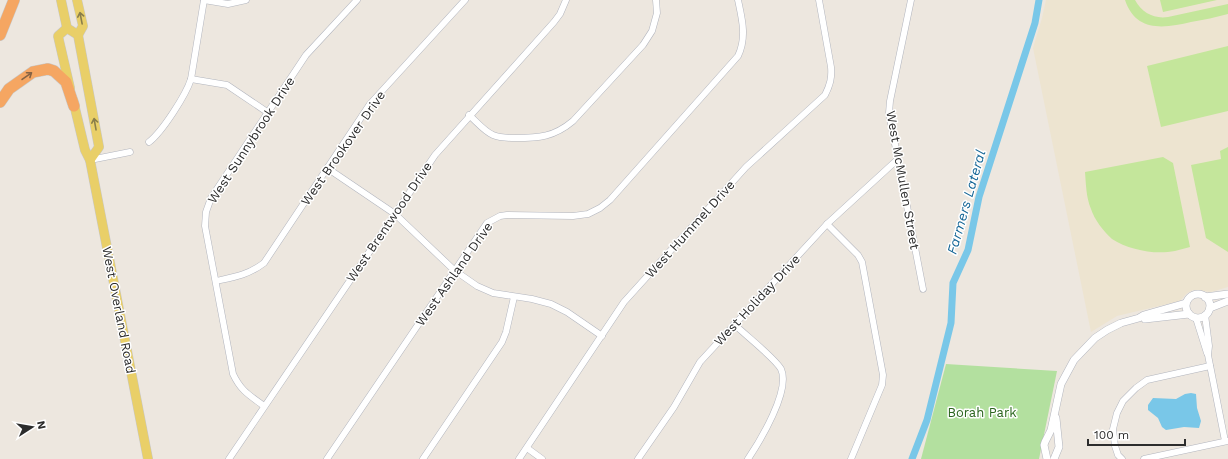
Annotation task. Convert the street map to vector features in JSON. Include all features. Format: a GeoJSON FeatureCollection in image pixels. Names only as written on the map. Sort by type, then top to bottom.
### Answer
{"type":"FeatureCollection","features":[{"type":"Feature","properties":{"kind":"highway"},"geometry":{"type":"LineString","coordinates":[[0,35],[14,0]]}},
{"type":"Feature","properties":{"kind":"highway"},"geometry":{"type":"LineString","coordinates":[[0,102],[9,89],[33,72],[48,69],[54,71],[66,82],[74,106]]}},
{"type":"Feature","properties":{"kind":"main road"},"geometry":{"type":"LineString","coordinates":[[61,0],[67,28],[78,35]]}},
{"type":"Feature","properties":{"kind":"main road"},"geometry":{"type":"LineString","coordinates":[[77,0],[82,26],[78,35],[99,147],[90,160]]}},
{"type":"Feature","properties":{"kind":"main road","name":"West Overland Road"},"geometry":{"type":"LineString","coordinates":[[67,28],[58,36],[84,150],[90,160],[148,459]]}},
{"type":"Feature","properties":{"kind":"street"},"geometry":{"type":"LineString","coordinates":[[149,142],[157,134],[186,91],[190,79],[204,0],[228,4],[246,0]]}},
{"type":"Feature","properties":{"kind":"street","name":"West Sunnybrook Drive"},"geometry":{"type":"LineString","coordinates":[[264,406],[242,390],[237,384],[233,374],[205,226],[206,212],[211,198],[306,55],[357,0]]}},
{"type":"Feature","properties":{"kind":"street","name":"West Brookover Drive"},"geometry":{"type":"LineString","coordinates":[[216,281],[245,275],[264,263],[370,104],[465,0]]}},
{"type":"Feature","properties":{"kind":"street","name":"West Brentwood Drive"},"geometry":{"type":"LineString","coordinates":[[229,459],[434,155],[554,22],[560,14],[566,0]]}},
{"type":"Feature","properties":{"kind":"street"},"geometry":{"type":"LineString","coordinates":[[469,115],[488,132],[502,138],[537,138],[548,136],[566,127],[643,45],[652,31],[657,13],[656,0]]}},
{"type":"Feature","properties":{"kind":"street","name":"West Ashland Drive"},"geometry":{"type":"LineString","coordinates":[[327,459],[487,223],[493,218],[507,215],[573,216],[588,214],[600,208],[610,200],[738,56],[744,40],[744,31],[738,0]]}},
{"type":"Feature","properties":{"kind":"street","name":"West Hummel Drive"},"geometry":{"type":"LineString","coordinates":[[520,459],[624,302],[746,167],[825,94],[832,78],[819,0]]}},
{"type":"Feature","properties":{"kind":"street","name":"West McMullen Street"},"geometry":{"type":"LineString","coordinates":[[911,0],[889,113],[922,289]]}},
{"type":"Feature","properties":{"kind":"street"},"geometry":{"type":"LineString","coordinates":[[190,79],[227,85],[268,112]]}},
{"type":"Feature","properties":{"kind":"street"},"geometry":{"type":"LineString","coordinates":[[90,160],[130,152]]}},
{"type":"Feature","properties":{"kind":"street","name":"West Holiday Drive"},"geometry":{"type":"LineString","coordinates":[[638,459],[674,407],[700,362],[827,224],[898,159]]}},
{"type":"Feature","properties":{"kind":"street"},"geometry":{"type":"LineString","coordinates":[[327,168],[394,214],[454,270],[485,290],[551,304],[562,309],[602,336]]}},
{"type":"Feature","properties":{"kind":"street"},"geometry":{"type":"LineString","coordinates":[[827,224],[858,255],[862,262],[883,375],[882,385],[852,459]]}},
{"type":"Feature","properties":{"kind":"street"},"geometry":{"type":"LineString","coordinates":[[1208,355],[1192,316],[1186,307],[1187,299],[1194,294],[1202,294],[1208,300],[1210,308]]}},
{"type":"Feature","properties":{"kind":"street"},"geometry":{"type":"LineString","coordinates":[[1206,297],[1228,294]]}},
{"type":"Feature","properties":{"kind":"street"},"geometry":{"type":"LineString","coordinates":[[423,459],[502,342],[506,332],[514,297]]}},
{"type":"Feature","properties":{"kind":"street"},"geometry":{"type":"LineString","coordinates":[[1139,318],[1192,316],[1199,318],[1205,315],[1210,308],[1228,301]]}},
{"type":"Feature","properties":{"kind":"street"},"geometry":{"type":"LineString","coordinates":[[1047,459],[1044,445],[1051,430],[1061,384],[1074,360],[1084,348],[1095,338],[1121,323],[1186,303]]}},
{"type":"Feature","properties":{"kind":"street"},"geometry":{"type":"LineString","coordinates":[[1144,459],[1226,441],[1208,355],[1205,315]]}},
{"type":"Feature","properties":{"kind":"street"},"geometry":{"type":"LineString","coordinates":[[734,324],[777,363],[783,376],[781,392],[765,432],[748,459]]}},
{"type":"Feature","properties":{"kind":"street"},"geometry":{"type":"LineString","coordinates":[[1120,457],[1115,446],[1113,429],[1123,401],[1146,380],[1210,366]]}},
{"type":"Feature","properties":{"kind":"street"},"geometry":{"type":"LineString","coordinates":[[1054,459],[1059,447],[1056,429],[1057,404]]}},
{"type":"Feature","properties":{"kind":"street"},"geometry":{"type":"LineString","coordinates":[[527,448],[542,459]]}},
{"type":"Feature","properties":{"kind":"shaded area"},"geometry":{"type":"Polygon","coordinates":[[[1046,0],[1228,0],[1228,287],[1211,292],[1193,290],[1186,294],[1180,301],[1117,316],[1091,332],[1033,48],[1046,0]]]}},
{"type":"Feature","properties":{"kind":"green space"},"geometry":{"type":"Polygon","coordinates":[[[1125,0],[1135,0],[1145,12],[1158,17],[1168,17],[1228,4],[1228,14],[1171,26],[1152,26],[1136,18],[1130,11],[1125,0]]]}},
{"type":"Feature","properties":{"kind":"green space"},"geometry":{"type":"Polygon","coordinates":[[[1160,0],[1217,0],[1163,12],[1160,0]]]}},
{"type":"Feature","properties":{"kind":"green space"},"geometry":{"type":"Polygon","coordinates":[[[1228,46],[1228,111],[1161,127],[1147,66],[1228,46]]]}},
{"type":"Feature","properties":{"kind":"green space"},"geometry":{"type":"Polygon","coordinates":[[[1228,147],[1228,252],[1206,238],[1191,165],[1221,159],[1220,151],[1228,147]]]}},
{"type":"Feature","properties":{"kind":"green space"},"geometry":{"type":"Polygon","coordinates":[[[1163,157],[1173,163],[1190,247],[1177,251],[1151,252],[1134,249],[1119,243],[1106,233],[1092,213],[1087,195],[1085,172],[1163,157]]]}},
{"type":"Feature","properties":{"kind":"green space","name":"Borah Park"},"geometry":{"type":"Polygon","coordinates":[[[946,364],[1057,371],[1039,459],[921,459],[946,364]]]}},
{"type":"Feature","properties":{"kind":"water"},"geometry":{"type":"Polygon","coordinates":[[[1185,394],[1196,394],[1197,408],[1201,421],[1199,428],[1184,427],[1166,430],[1162,427],[1158,418],[1148,410],[1148,405],[1153,398],[1176,399],[1185,394]]]}},
{"type":"Feature","properties":{"kind":"waterway","name":"Farmers Lateral"},"geometry":{"type":"LineString","coordinates":[[912,459],[927,420],[951,323],[953,283],[968,250],[979,197],[1035,23],[1039,0]]}}]}
